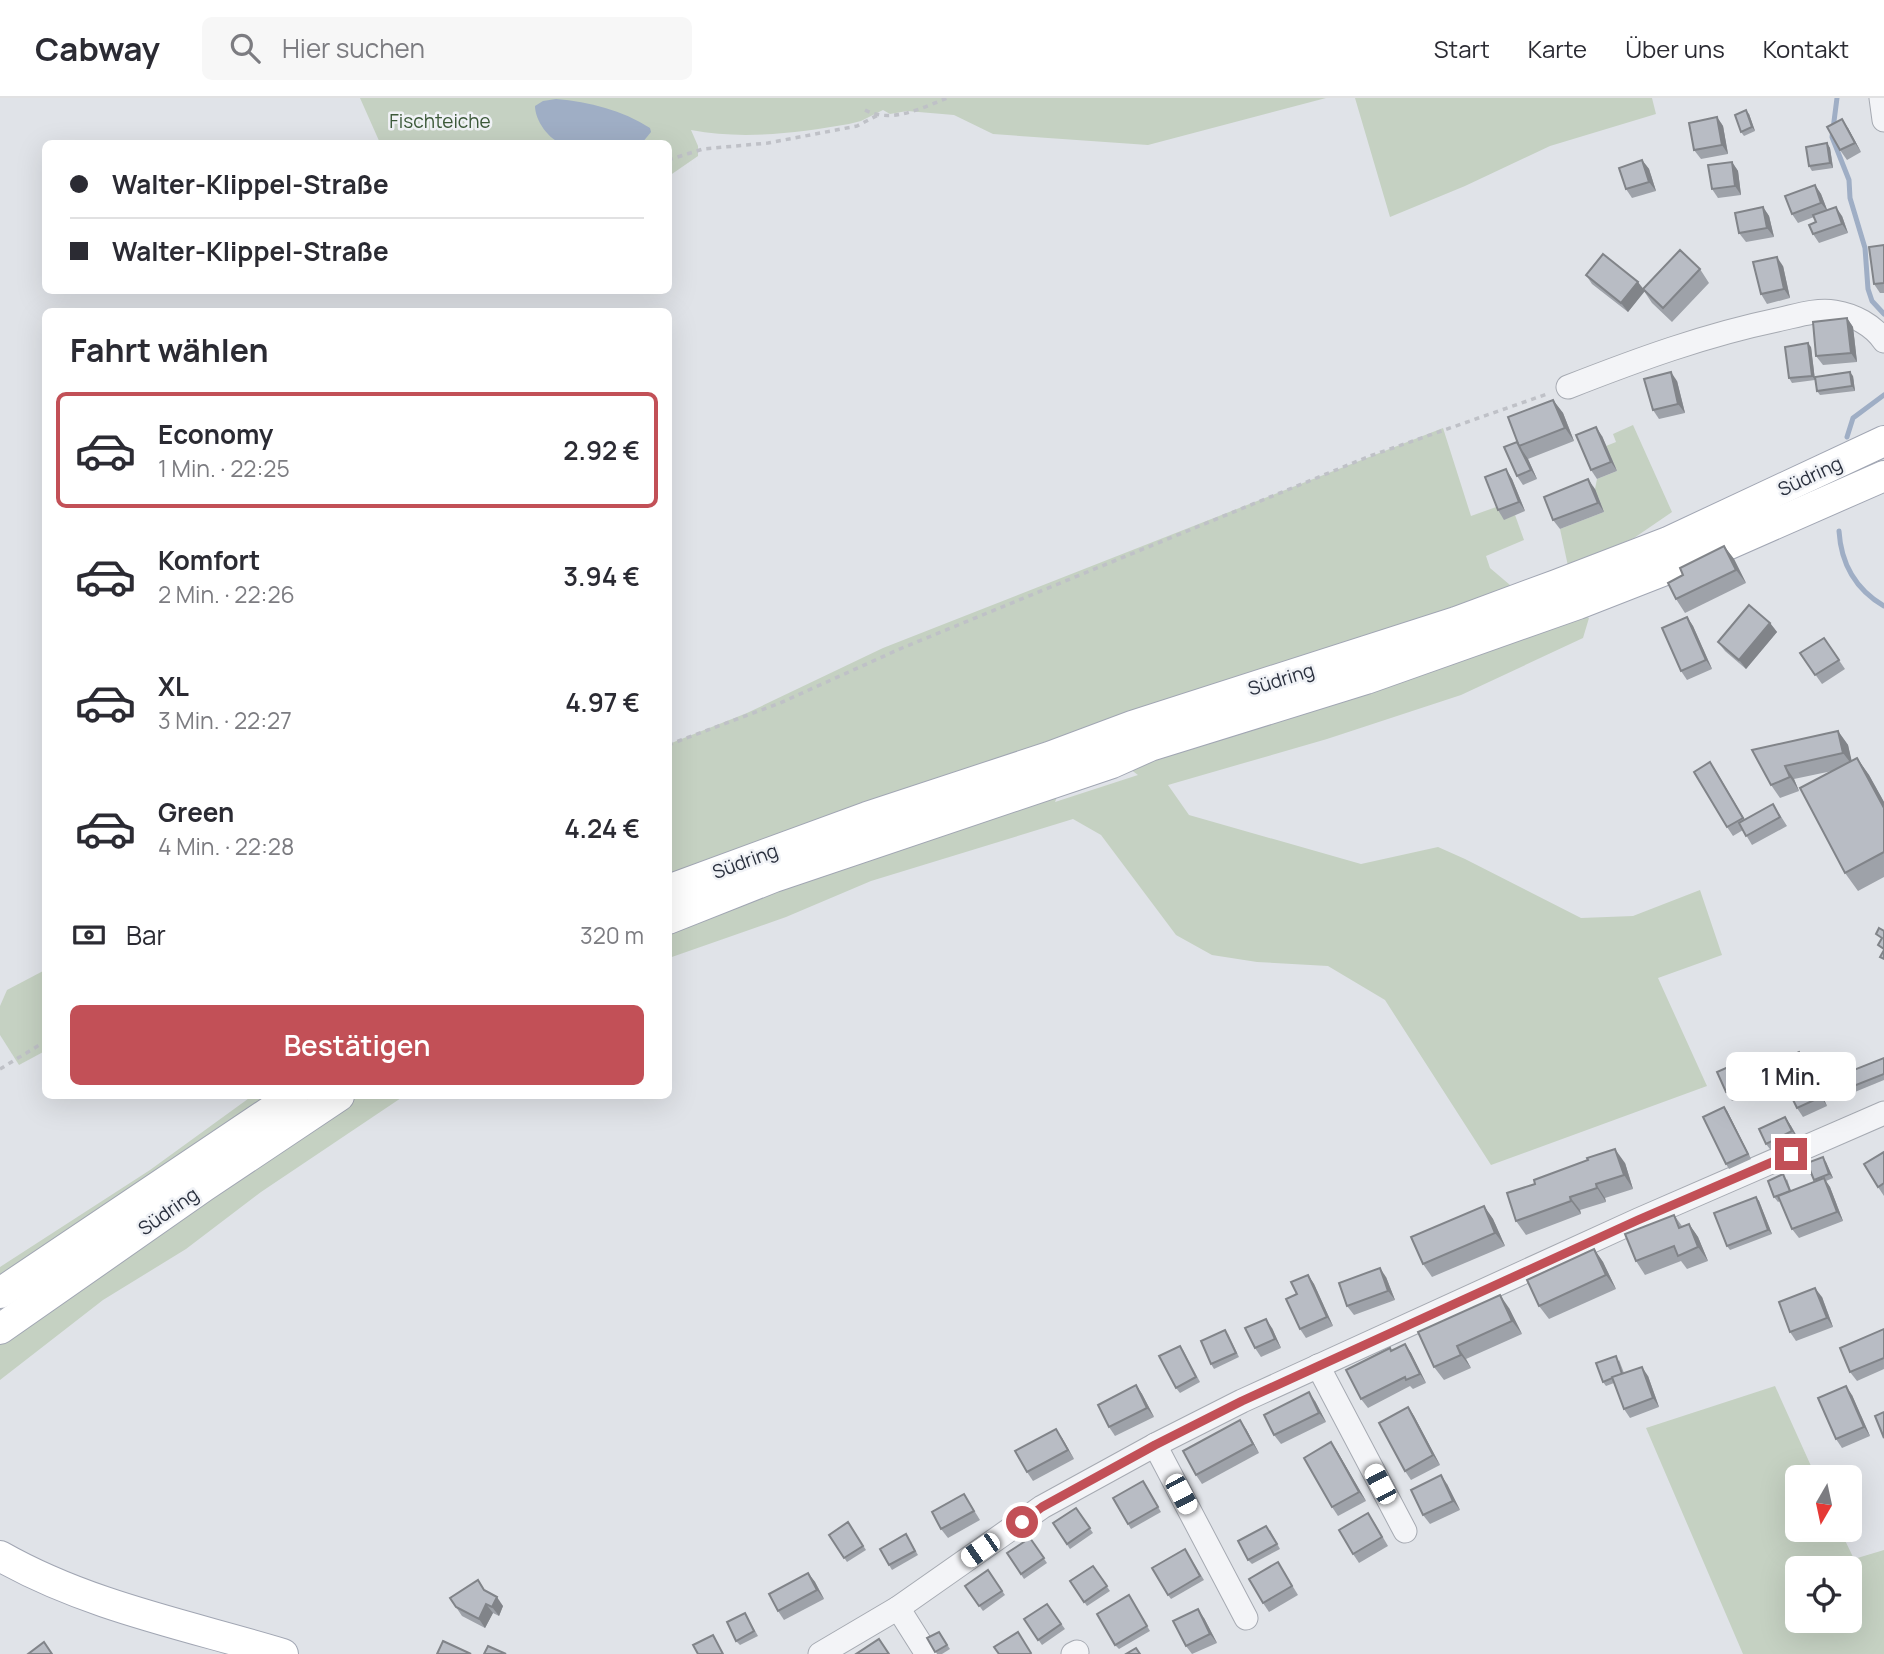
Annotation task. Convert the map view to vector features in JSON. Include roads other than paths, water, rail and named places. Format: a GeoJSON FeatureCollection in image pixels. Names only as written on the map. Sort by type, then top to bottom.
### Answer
{"type":"FeatureCollection","features":[{"type":"Feature","properties":{"kind":"main road","name":"Südring"},"geometry":{"type":"LineString","coordinates":[[672,917],[1053,769],[1091,743],[1132,726],[1456,622],[1632,557],[1884,441]]}},
{"type":"Feature","properties":{"kind":"main road","name":"Südring"},"geometry":{"type":"LineString","coordinates":[[672,889],[867,817],[1053,769],[1112,763],[1150,746],[1366,679],[1565,609],[1712,552],[1884,476]]}},
{"type":"Feature","properties":{"kind":"main road","name":"Südring"},"geometry":{"type":"LineString","coordinates":[[0,1293],[289,1099]]}},
{"type":"Feature","properties":{"kind":"main road","name":"Südring"},"geometry":{"type":"LineString","coordinates":[[0,1329],[335,1099]]}},
{"type":"Feature","properties":{"kind":"main road"},"geometry":{"type":"LineString","coordinates":[[0,1556],[55,1583],[120,1608],[267,1652]]}},
{"type":"Feature","properties":{"kind":"street"},"geometry":{"type":"LineString","coordinates":[[1881,98],[1884,120]]}},
{"type":"Feature","properties":{"kind":"street"},"geometry":{"type":"LineString","coordinates":[[1568,387],[1727,330],[1816,312],[1859,319],[1884,341]]}},
{"type":"Feature","properties":{"kind":"street"},"geometry":{"type":"LineString","coordinates":[[820,1654],[898,1608],[1042,1507],[1155,1445],[1318,1366],[1638,1220],[1884,1112]]}},
{"type":"Feature","properties":{"kind":"street"},"geometry":{"type":"LineString","coordinates":[[1318,1366],[1405,1531]]}},
{"type":"Feature","properties":{"kind":"street"},"geometry":{"type":"LineString","coordinates":[[1155,1445],[1246,1618]]}},
{"type":"Feature","properties":{"kind":"street"},"geometry":{"type":"LineString","coordinates":[[898,1608],[927,1654]]}},
{"type":"Feature","properties":{"kind":"water"},"geometry":{"type":"Polygon","coordinates":[[[556,99],[593,105],[639,122],[650,128],[651,132],[644,140],[555,140],[537,117],[535,106],[543,101],[556,99]]]}},
{"type":"Feature","properties":{"kind":"waterway"},"geometry":{"type":"LineString","coordinates":[[1837,98],[1832,137],[1849,180],[1850,198],[1865,248],[1868,289],[1872,301],[1884,314]]}},
{"type":"Feature","properties":{"kind":"waterway"},"geometry":{"type":"LineString","coordinates":[[1847,437],[1853,418],[1884,395]]}},
{"type":"Feature","properties":{"kind":"waterway"},"geometry":{"type":"LineString","coordinates":[[1839,531],[1846,565],[1851,574],[1865,592],[1884,606]]}},
{"type":"Feature","properties":{"kind":"park label","name":"Fischteiche"},"geometry":{"type":"Point","coordinates":[440,121]}}]}
